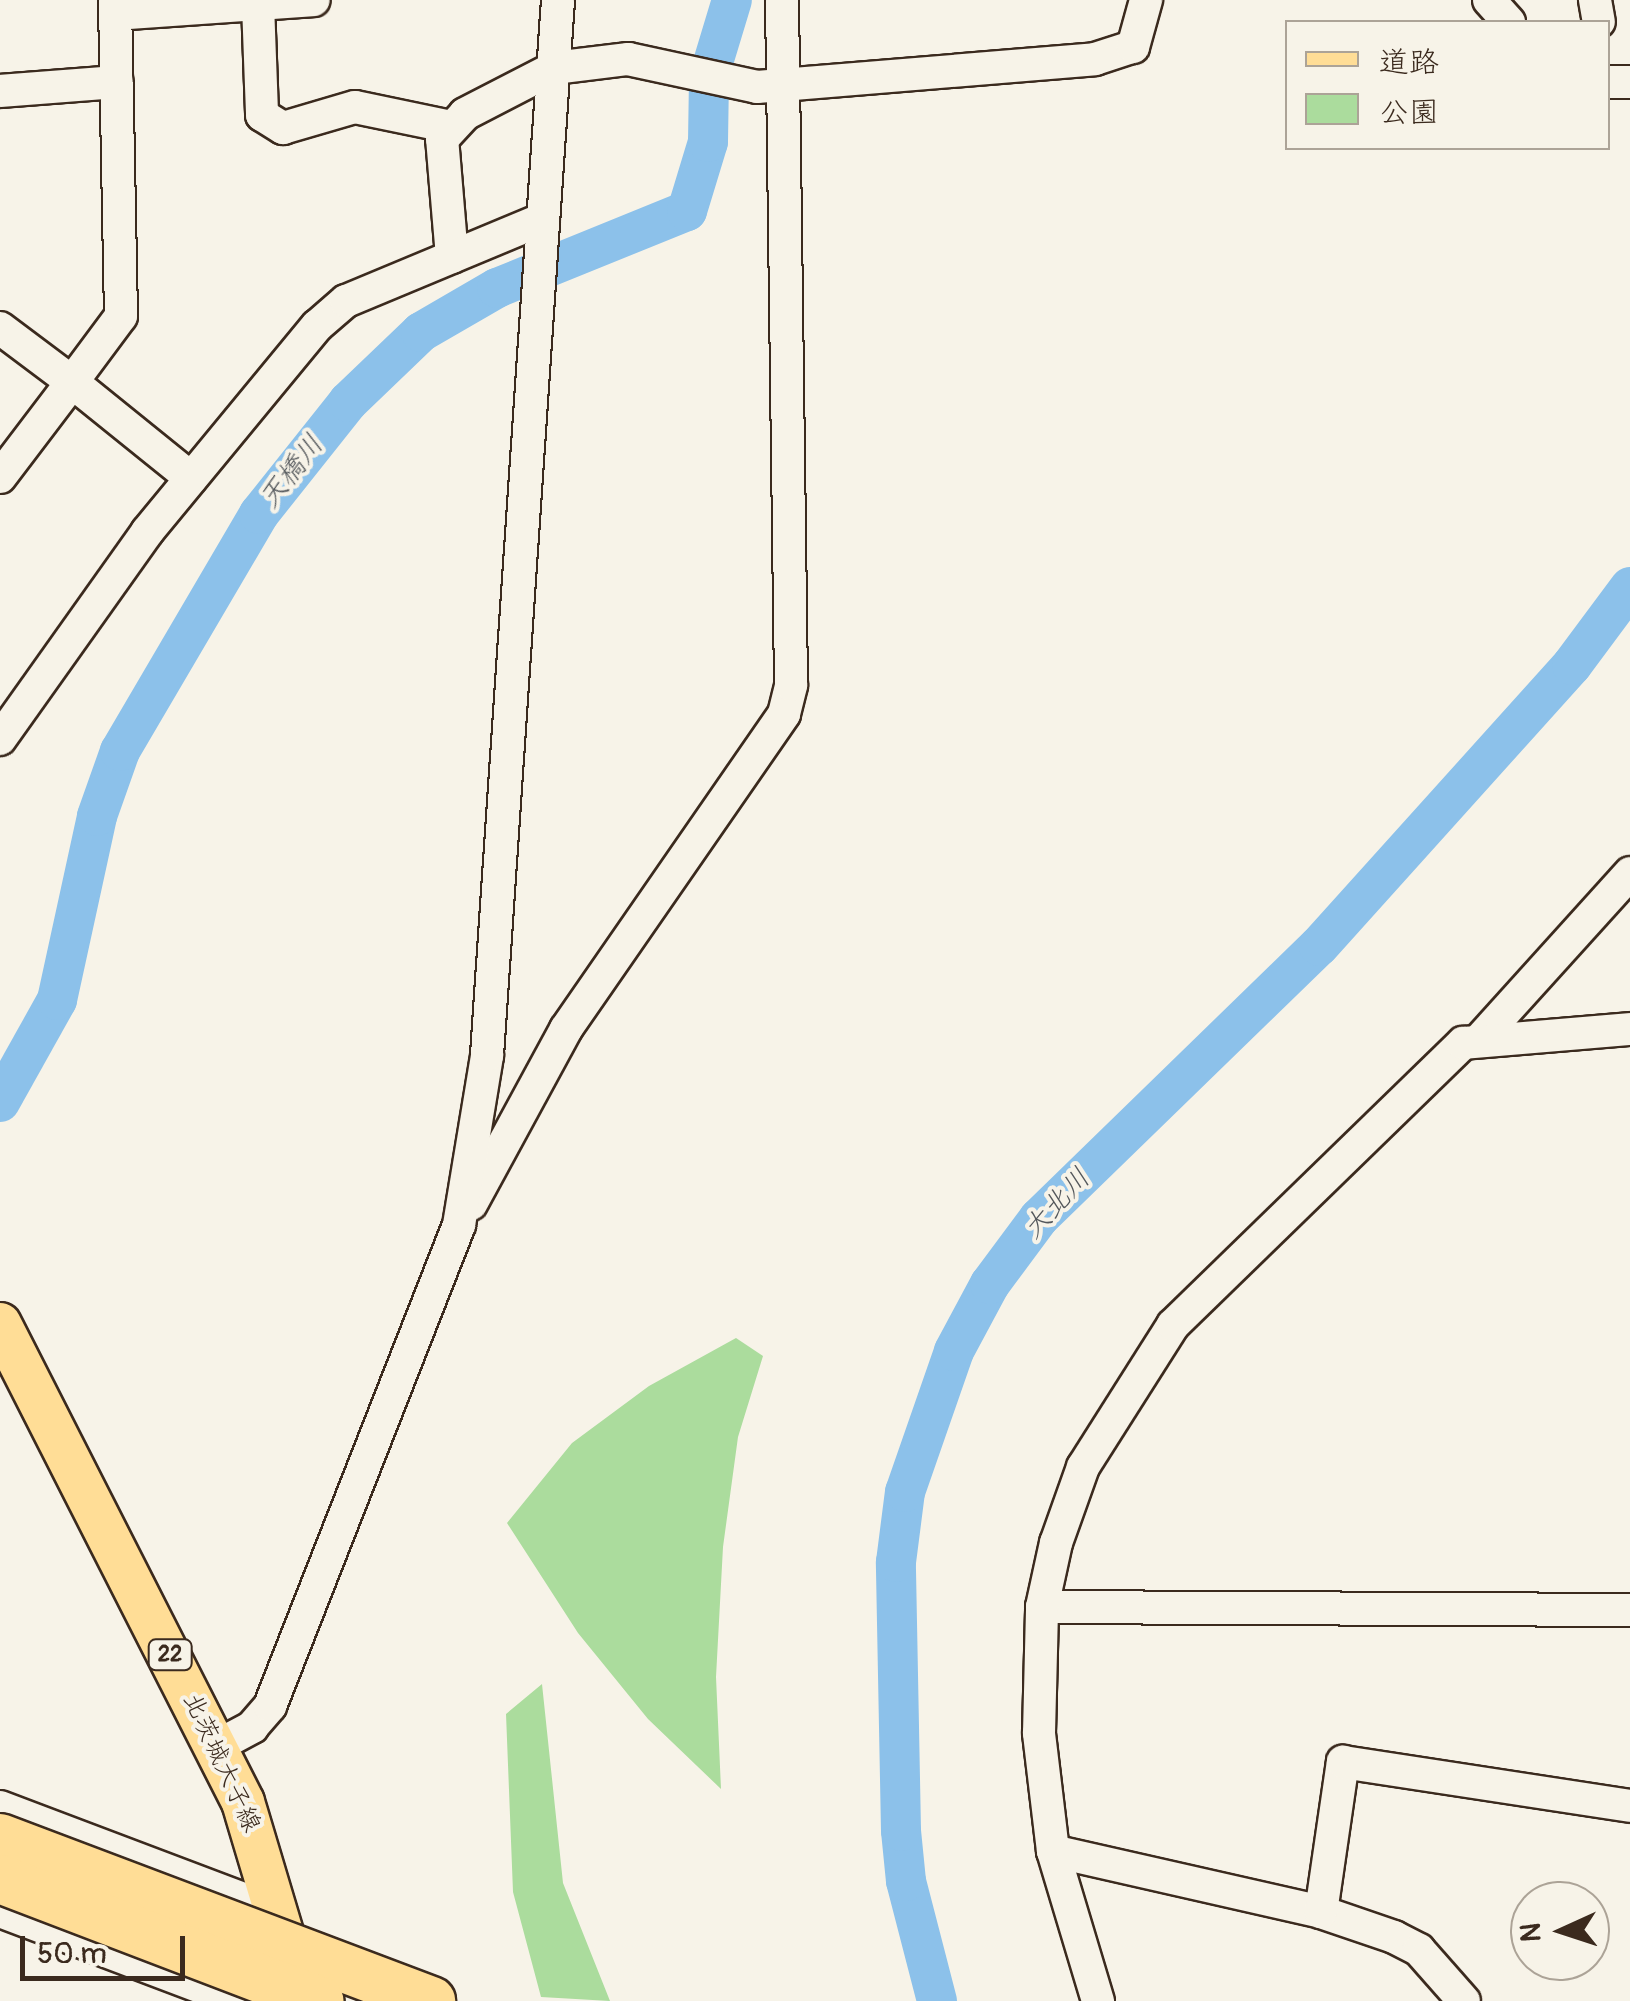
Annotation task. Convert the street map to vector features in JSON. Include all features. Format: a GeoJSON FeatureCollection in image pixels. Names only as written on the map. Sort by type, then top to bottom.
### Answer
{"type":"FeatureCollection","features":[{"type":"Feature","properties":{"kind":"highway"},"geometry":{"type":"LineString","coordinates":[[0,1838],[431,2001]]}},
{"type":"Feature","properties":{"kind":"highway"},"geometry":{"type":"LineString","coordinates":[[0,1879],[320,2001]]}},
{"type":"Feature","properties":{"kind":"main road","name":"北茨城大子線"},"geometry":{"type":"LineString","coordinates":[[0,1324],[217,1746],[280,1913],[300,2001]]}},
{"type":"Feature","properties":{"kind":"street"},"geometry":{"type":"LineString","coordinates":[[0,476],[121,316],[116,7],[314,0]]}},
{"type":"Feature","properties":{"kind":"street"},"geometry":{"type":"LineString","coordinates":[[459,1225],[487,1056],[558,0]]}},
{"type":"Feature","properties":{"kind":"street"},"geometry":{"type":"LineString","coordinates":[[217,1746],[252,1727],[270,1706],[459,1225],[566,1029],[784,714],[790,685],[782,0]]}},
{"type":"Feature","properties":{"kind":"street"},"geometry":{"type":"LineString","coordinates":[[452,257],[442,140],[465,114],[554,68],[628,59],[757,88],[1094,60],[1133,47],[1146,0]]}},
{"type":"Feature","properties":{"kind":"street"},"geometry":{"type":"LineString","coordinates":[[1488,0],[1507,20]]}},
{"type":"Feature","properties":{"kind":"street"},"geometry":{"type":"LineString","coordinates":[[258,4],[262,115],[283,128],[355,107],[452,127]]}},
{"type":"Feature","properties":{"kind":"street"},"geometry":{"type":"LineString","coordinates":[[0,90],[117,82]]}},
{"type":"Feature","properties":{"kind":"street"},"geometry":{"type":"LineString","coordinates":[[0,739],[191,478],[331,314],[346,301],[544,219]]}},
{"type":"Feature","properties":{"kind":"street"},"geometry":{"type":"LineString","coordinates":[[0,328],[191,478]]}},
{"type":"Feature","properties":{"kind":"street"},"geometry":{"type":"LineString","coordinates":[[1482,1038],[1630,872]]}},
{"type":"Feature","properties":{"kind":"street"},"geometry":{"type":"LineString","coordinates":[[1098,2001],[1054,1850],[1039,1733],[1042,1606],[1056,1543],[1083,1467],[1172,1326],[1463,1042],[1630,1029]]}},
{"type":"Feature","properties":{"kind":"street"},"geometry":{"type":"LineString","coordinates":[[1042,1606],[1630,1610]]}},
{"type":"Feature","properties":{"kind":"street"},"geometry":{"type":"LineString","coordinates":[[1321,1912],[1343,1762],[1630,1806]]}},
{"type":"Feature","properties":{"kind":"street"},"geometry":{"type":"LineString","coordinates":[[0,1807],[280,1913]]}},
{"type":"Feature","properties":{"kind":"street"},"geometry":{"type":"LineString","coordinates":[[1054,1850],[1321,1912],[1419,1950],[1464,2001]]}},
{"type":"Feature","properties":{"kind":"street"},"geometry":{"type":"LineString","coordinates":[[0,1911],[238,2001]]}},
{"type":"Feature","properties":{"kind":"green space"},"geometry":{"type":"Polygon","coordinates":[[[736,1338],[763,1356],[738,1437],[723,1547],[716,1677],[721,1789],[648,1719],[578,1633],[507,1523],[572,1443],[649,1386],[736,1338]]]}},
{"type":"Feature","properties":{"kind":"green space"},"geometry":{"type":"Polygon","coordinates":[[[542,1684],[563,1883],[610,2001],[541,1997],[513,1892],[506,1714],[542,1684]]]}},
{"type":"Feature","properties":{"kind":"water"},"geometry":{"type":"Polygon","coordinates":[[[51,996],[63,1004],[0,1115],[0,1089],[51,996]]]}},
{"type":"Feature","properties":{"kind":"water"},"geometry":{"type":"Polygon","coordinates":[[[912,1880],[925,1941],[944,2001],[931,2001],[913,1943],[900,1881],[912,1880]]]}},
{"type":"Feature","properties":{"kind":"waterway","name":"天橋川"},"geometry":{"type":"LineString","coordinates":[[0,1102],[57,1000],[97,816],[120,751],[259,514],[348,402],[421,332],[497,288],[687,211],[708,142],[709,76],[732,0]]}},
{"type":"Feature","properties":{"kind":"waterway","name":"大北川"},"geometry":{"type":"LineString","coordinates":[[937,2001],[906,1881],[901,1831],[896,1562],[905,1492],[954,1351],[990,1284],[1039,1218],[1319,946],[1572,665],[1630,587]]}}]}
